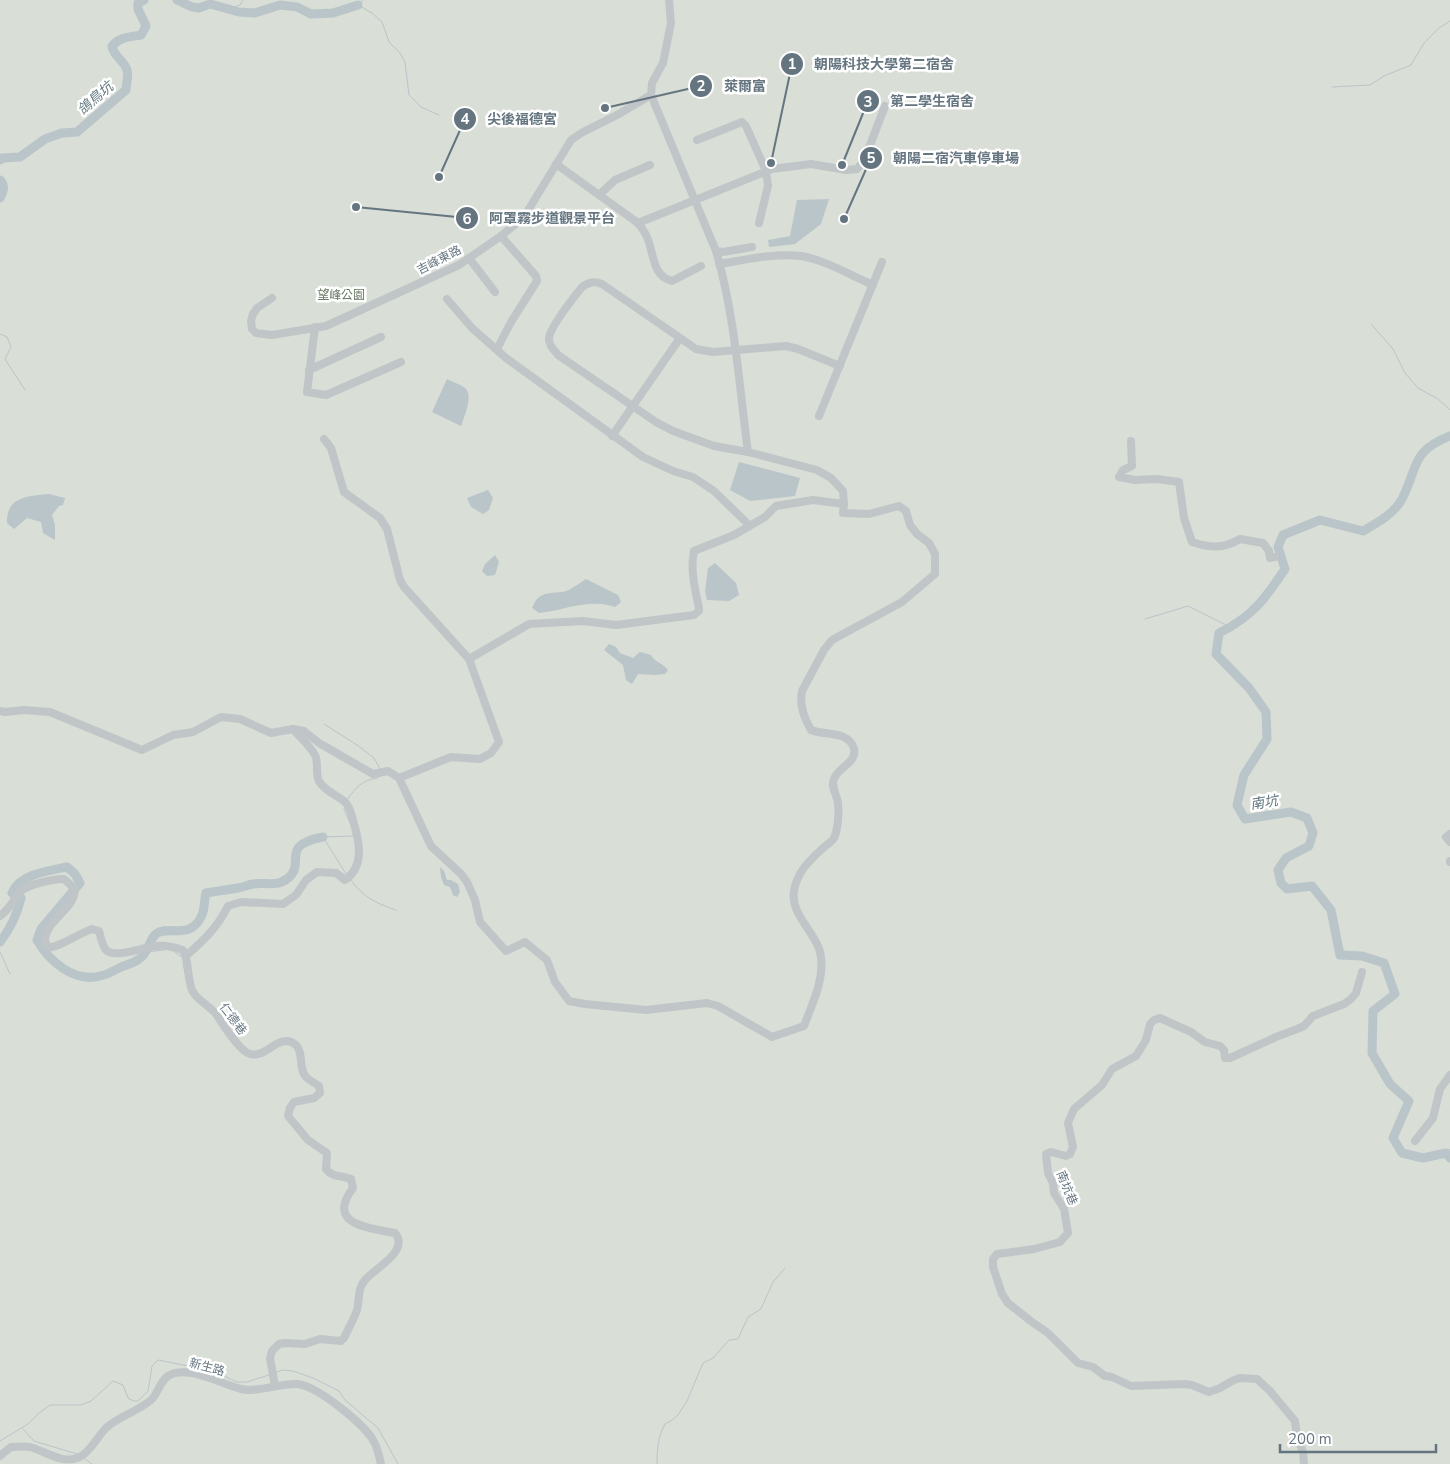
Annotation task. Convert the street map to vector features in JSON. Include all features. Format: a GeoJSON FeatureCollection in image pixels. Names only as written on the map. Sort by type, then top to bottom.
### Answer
{"type":"FeatureCollection","features":[{"type":"Feature","properties":{"kind":"street"},"geometry":{"type":"LineString","coordinates":[[669,0],[671,22],[664,62],[652,83],[651,95],[716,251],[728,302],[748,452]]}},
{"type":"Feature","properties":{"kind":"street","name":"吉峰東路"},"geometry":{"type":"LineString","coordinates":[[272,298],[257,308],[253,314],[251,321],[252,329],[256,333],[272,335],[326,326],[459,264],[501,236],[524,217],[571,140],[651,95]]}},
{"type":"Feature","properties":{"kind":"street"},"geometry":{"type":"LineString","coordinates":[[638,222],[766,170],[811,164],[846,170],[856,168],[864,161],[885,106]]}},
{"type":"Feature","properties":{"kind":"street"},"geometry":{"type":"LineString","coordinates":[[697,140],[742,122],[746,126],[766,170],[768,186],[759,223]]}},
{"type":"Feature","properties":{"kind":"street"},"geometry":{"type":"LineString","coordinates":[[556,164],[638,222],[647,236],[659,274],[665,279],[672,281],[701,266]]}},
{"type":"Feature","properties":{"kind":"street"},"geometry":{"type":"LineString","coordinates":[[599,195],[615,180],[650,165]]}},
{"type":"Feature","properties":{"kind":"street"},"geometry":{"type":"LineString","coordinates":[[497,349],[511,322],[537,281],[536,276],[501,236]]}},
{"type":"Feature","properties":{"kind":"street"},"geometry":{"type":"LineString","coordinates":[[716,251],[723,252],[752,247]]}},
{"type":"Feature","properties":{"kind":"street"},"geometry":{"type":"LineString","coordinates":[[719,264],[786,255],[802,256],[873,285]]}},
{"type":"Feature","properties":{"kind":"street"},"geometry":{"type":"LineString","coordinates":[[469,258],[495,292]]}},
{"type":"Feature","properties":{"kind":"street"},"geometry":{"type":"LineString","coordinates":[[819,416],[882,262]]}},
{"type":"Feature","properties":{"kind":"street"},"geometry":{"type":"LineString","coordinates":[[0,711],[50,712],[142,750],[173,735],[193,732],[221,717],[240,719],[271,733],[293,729],[304,731],[319,744],[359,767],[379,773],[388,771],[399,778],[431,846],[467,882],[475,900],[480,922],[506,951],[524,942],[546,960],[555,982],[569,1001],[646,1010],[707,1003],[718,1006],[772,1037],[804,1026],[821,979],[821,956],[816,940],[795,906],[794,890],[800,872],[805,865],[834,838],[838,803],[833,780],[852,759],[854,750],[851,742],[845,738],[811,730],[804,717],[800,698],[824,650],[832,640],[902,602],[935,574],[936,554],[929,543],[917,534],[910,525],[906,511],[899,506],[869,514],[843,513],[843,491],[830,478],[817,470],[748,452],[714,446],[674,431],[656,422],[558,355],[548,339],[551,330],[582,287],[588,283],[595,282],[612,290],[696,349],[705,352],[735,351],[786,346],[798,348],[840,366]]}},
{"type":"Feature","properties":{"kind":"street"},"geometry":{"type":"LineString","coordinates":[[447,299],[472,328],[506,358],[643,457],[673,471],[693,477],[714,491],[749,525]]}},
{"type":"Feature","properties":{"kind":"street"},"geometry":{"type":"LineString","coordinates":[[314,327],[307,392],[326,395],[401,362]]}},
{"type":"Feature","properties":{"kind":"street"},"geometry":{"type":"LineString","coordinates":[[309,370],[381,336]]}},
{"type":"Feature","properties":{"kind":"street"},"geometry":{"type":"LineString","coordinates":[[612,436],[680,338]]}},
{"type":"Feature","properties":{"kind":"street"},"geometry":{"type":"LineString","coordinates":[[324,439],[331,448],[344,492],[380,518],[387,529],[400,580],[404,587],[469,659],[499,742],[491,752],[480,759],[451,758],[399,778]]}},
{"type":"Feature","properties":{"kind":"street"},"geometry":{"type":"LineString","coordinates":[[1131,441],[1132,466],[1123,470],[1119,477],[1135,480],[1157,479],[1178,482],[1184,518],[1192,542],[1206,547],[1220,547],[1232,544],[1240,539],[1263,543],[1269,551],[1270,558],[1275,557]]}},
{"type":"Feature","properties":{"kind":"street"},"geometry":{"type":"LineString","coordinates":[[469,659],[528,624],[582,621],[616,625],[694,615],[699,608],[694,582],[694,551],[734,535],[765,517],[776,506],[782,504],[813,500],[844,504]]}},
{"type":"Feature","properties":{"kind":"street"},"geometry":{"type":"LineString","coordinates":[[0,916],[11,908],[20,892],[28,886],[64,879],[75,889],[75,897],[46,932],[45,942],[48,947],[55,948],[77,934],[92,929],[99,931],[105,948],[112,953],[169,946],[183,950],[187,955],[209,936],[220,922],[228,906],[241,902],[283,904],[296,895],[306,880],[317,872],[336,873],[345,880],[352,876],[356,869],[360,852],[358,834],[347,806],[323,787],[318,779],[316,756],[293,729]]}},
{"type":"Feature","properties":{"kind":"street"},"geometry":{"type":"LineString","coordinates":[[1450,834],[1446,837],[1450,842]]}},
{"type":"Feature","properties":{"kind":"street","name":"仁德巷"},"geometry":{"type":"LineString","coordinates":[[187,955],[186,963],[192,991],[199,999],[210,1006],[242,1049],[251,1055],[258,1054],[280,1042],[286,1041],[295,1045],[299,1050],[302,1069],[306,1077],[319,1086],[320,1093],[314,1098],[294,1102],[288,1116],[308,1140],[327,1153],[326,1169],[328,1172],[334,1176],[351,1179],[353,1188],[345,1199],[346,1215],[348,1218],[358,1226],[395,1233],[400,1241],[398,1248],[361,1285],[357,1310],[341,1341],[337,1342],[320,1338],[304,1344],[285,1342],[279,1344],[272,1351],[270,1358],[275,1386]]}},
{"type":"Feature","properties":{"kind":"street","name":"南坑巷"},"geometry":{"type":"LineString","coordinates":[[1304,1464],[1303,1452],[1297,1438],[1295,1421],[1270,1391],[1257,1379],[1240,1378],[1209,1392],[1185,1384],[1131,1386],[1106,1376],[1093,1367],[1078,1363],[1048,1333],[1008,1303],[1002,1294],[993,1259],[997,1254],[1034,1249],[1060,1242],[1068,1233],[1064,1209],[1054,1193],[1053,1183],[1048,1173],[1046,1154],[1051,1152],[1066,1156],[1070,1154],[1073,1147],[1068,1131],[1068,1123],[1074,1109],[1102,1085],[1112,1069],[1136,1056],[1146,1040],[1150,1024],[1154,1020],[1160,1018],[1191,1032],[1205,1042],[1220,1046],[1224,1050],[1225,1058],[1230,1058],[1304,1026],[1313,1016],[1344,1004],[1356,993],[1362,972]]}},
{"type":"Feature","properties":{"kind":"street"},"geometry":{"type":"LineString","coordinates":[[1414,1141],[1433,1118],[1440,1089],[1450,1076]]}},
{"type":"Feature","properties":{"kind":"street","name":"新生路"},"geometry":{"type":"LineString","coordinates":[[0,1456],[11,1447],[29,1446],[66,1460],[81,1456],[106,1428],[117,1419],[152,1399],[166,1377],[181,1371],[220,1381],[244,1390],[295,1384],[305,1385],[354,1418],[375,1443],[381,1464]]}},
{"type":"Feature","properties":{"kind":"green space","name":"望峰公園"},"geometry":{"type":"Polygon","coordinates":[[[0,0],[1450,0],[1450,1464],[0,1464],[0,0]]]}},
{"type":"Feature","properties":{"kind":"shaded area"},"geometry":{"type":"Polygon","coordinates":[[[829,199],[821,224],[795,244],[769,247],[768,240],[790,236],[797,200],[829,199]]]}},
{"type":"Feature","properties":{"kind":"shaded area"},"geometry":{"type":"Polygon","coordinates":[[[447,379],[462,386],[468,393],[467,407],[461,426],[432,412],[447,379]]]}},
{"type":"Feature","properties":{"kind":"shaded area"},"geometry":{"type":"Polygon","coordinates":[[[739,462],[800,478],[795,496],[750,501],[730,490],[739,462]]]}},
{"type":"Feature","properties":{"kind":"shaded area"},"geometry":{"type":"Polygon","coordinates":[[[488,490],[493,498],[489,510],[483,514],[471,507],[467,498],[488,490]]]}},
{"type":"Feature","properties":{"kind":"shaded area"},"geometry":{"type":"Polygon","coordinates":[[[49,494],[65,498],[63,505],[59,506],[52,515],[55,525],[55,540],[43,533],[41,522],[27,518],[14,529],[7,523],[10,508],[14,503],[26,497],[49,494]]]}},
{"type":"Feature","properties":{"kind":"shaded area"},"geometry":{"type":"Polygon","coordinates":[[[495,555],[499,562],[495,575],[487,576],[482,571],[485,564],[495,555]]]}},
{"type":"Feature","properties":{"kind":"shaded area"},"geometry":{"type":"Polygon","coordinates":[[[715,563],[736,583],[739,595],[729,601],[707,600],[705,591],[708,568],[715,563]]]}},
{"type":"Feature","properties":{"kind":"shaded area"},"geometry":{"type":"Polygon","coordinates":[[[586,579],[618,595],[621,602],[615,607],[587,604],[539,613],[532,608],[539,597],[548,593],[569,590],[586,579]]]}},
{"type":"Feature","properties":{"kind":"shaded area"},"geometry":{"type":"Polygon","coordinates":[[[609,644],[616,647],[620,653],[633,658],[640,652],[651,655],[668,670],[665,674],[638,674],[632,684],[626,680],[623,665],[604,650],[609,644]]]}},
{"type":"Feature","properties":{"kind":"shaded area"},"geometry":{"type":"Polygon","coordinates":[[[440,867],[444,871],[447,880],[458,884],[460,892],[457,897],[453,895],[450,887],[444,885],[440,867]]]}},
{"type":"Feature","properties":{"kind":"waterway","name":"鴿鳥坑"},"geometry":{"type":"LineString","coordinates":[[0,160],[2,158],[20,157],[45,139],[62,133],[77,132],[126,90],[127,70],[124,63],[114,53],[112,46],[121,39],[141,35],[146,26],[138,9],[138,3],[144,0]]}},
{"type":"Feature","properties":{"kind":"waterway","name":"鴿鳥坑"},"geometry":{"type":"LineString","coordinates":[[177,0],[192,7],[199,8],[210,4],[239,12],[255,13],[280,5],[297,7],[311,14],[333,13],[358,5]]}},
{"type":"Feature","properties":{"kind":"waterway"},"geometry":{"type":"LineString","coordinates":[[229,9],[240,5],[243,0]]}},
{"type":"Feature","properties":{"kind":"waterway"},"geometry":{"type":"LineString","coordinates":[[363,0],[358,5],[372,13],[382,22],[389,42],[400,53],[405,62],[409,95],[421,107],[439,115]]}},
{"type":"Feature","properties":{"kind":"waterway"},"geometry":{"type":"LineString","coordinates":[[1332,87],[1370,85],[1384,76],[1411,65],[1424,43],[1439,28],[1450,21]]}},
{"type":"Feature","properties":{"kind":"waterway","name":"鴿鳥坑"},"geometry":{"type":"LineString","coordinates":[[0,180],[3,187],[0,198]]}},
{"type":"Feature","properties":{"kind":"waterway"},"geometry":{"type":"LineString","coordinates":[[1371,324],[1393,349],[1405,373],[1418,388],[1438,399],[1450,410]]}},
{"type":"Feature","properties":{"kind":"waterway"},"geometry":{"type":"LineString","coordinates":[[0,334],[7,337],[11,347],[5,359],[25,390]]}},
{"type":"Feature","properties":{"kind":"waterway","name":"南坑"},"geometry":{"type":"LineString","coordinates":[[1450,436],[1437,442],[1422,454],[1417,461],[1399,504],[1390,514],[1374,525],[1363,531],[1320,520],[1283,535],[1278,547],[1285,569],[1271,589],[1249,614],[1219,633],[1216,654],[1249,688],[1266,712],[1267,739],[1244,775],[1237,805],[1245,819],[1291,812],[1307,818],[1313,833],[1309,846],[1286,858],[1278,870],[1281,883],[1287,889],[1312,886],[1331,910],[1340,955],[1362,956],[1384,963],[1395,994],[1373,1011],[1372,1053],[1390,1084],[1409,1101],[1393,1138],[1402,1153],[1423,1158],[1446,1153],[1450,1158]]}},
{"type":"Feature","properties":{"kind":"waterway"},"geometry":{"type":"LineString","coordinates":[[1145,619],[1188,606],[1230,627]]}},
{"type":"Feature","properties":{"kind":"waterway"},"geometry":{"type":"LineString","coordinates":[[324,724],[374,758],[380,769]]}},
{"type":"Feature","properties":{"kind":"waterway"},"geometry":{"type":"LineString","coordinates":[[347,800],[360,785],[368,780],[378,778],[379,775]]}},
{"type":"Feature","properties":{"kind":"waterway"},"geometry":{"type":"LineString","coordinates":[[345,806],[344,809],[350,823]]}},
{"type":"Feature","properties":{"kind":"waterway"},"geometry":{"type":"LineString","coordinates":[[323,837],[353,836]]}},
{"type":"Feature","properties":{"kind":"waterway"},"geometry":{"type":"LineString","coordinates":[[323,837],[346,874]]}},
{"type":"Feature","properties":{"kind":"waterway"},"geometry":{"type":"LineString","coordinates":[[0,942],[15,916],[21,898],[12,893],[21,881],[35,874],[67,867],[75,874],[80,883],[41,929],[37,940],[55,962],[72,973],[90,977],[105,975],[137,960],[147,950],[151,940],[161,931],[179,931],[191,928],[202,915],[206,893],[253,884],[274,884],[287,879],[293,873],[297,850],[301,845],[323,837]]}},
{"type":"Feature","properties":{"kind":"waterway"},"geometry":{"type":"LineString","coordinates":[[350,879],[370,899],[396,910]]}},
{"type":"Feature","properties":{"kind":"waterway"},"geometry":{"type":"LineString","coordinates":[[147,952],[164,950]]}},
{"type":"Feature","properties":{"kind":"waterway"},"geometry":{"type":"LineString","coordinates":[[0,952],[10,974]]}},
{"type":"Feature","properties":{"kind":"waterway"},"geometry":{"type":"LineString","coordinates":[[175,952],[182,957]]}},
{"type":"Feature","properties":{"kind":"waterway"},"geometry":{"type":"LineString","coordinates":[[183,963],[185,973]]}},
{"type":"Feature","properties":{"kind":"waterway","name":"南坑"},"geometry":{"type":"LineString","coordinates":[[1446,1153],[1450,1149]]}},
{"type":"Feature","properties":{"kind":"waterway"},"geometry":{"type":"LineString","coordinates":[[657,1464],[658,1443],[665,1424],[678,1415],[687,1401],[703,1363],[713,1358],[729,1340],[738,1339],[748,1317],[761,1309],[773,1282],[785,1268]]}},
{"type":"Feature","properties":{"kind":"waterway"},"geometry":{"type":"LineString","coordinates":[[0,1441],[28,1424],[50,1405],[81,1405],[91,1401],[113,1381],[123,1385],[128,1398],[138,1401],[148,1391],[152,1366],[158,1360],[213,1371],[237,1382],[247,1382],[269,1375]]}},
{"type":"Feature","properties":{"kind":"waterway"},"geometry":{"type":"LineString","coordinates":[[275,1373],[282,1370],[293,1371],[313,1378],[339,1391],[345,1400],[378,1428],[398,1464]]}},
{"type":"Feature","properties":{"kind":"waterway"},"geometry":{"type":"LineString","coordinates":[[23,1429],[34,1441],[77,1454]]}},
{"type":"Feature","properties":{"kind":"waterway"},"geometry":{"type":"LineString","coordinates":[[85,1459],[92,1464]]}},
{"type":"Feature","properties":{"kind":"place","name":"萊爾富"},"geometry":{"type":"Point","coordinates":[605,108]}},
{"type":"Feature","properties":{"kind":"place","name":"朝陽科技大學第二宿舍"},"geometry":{"type":"Point","coordinates":[771,163]}},
{"type":"Feature","properties":{"kind":"place","name":"第二學生宿舍"},"geometry":{"type":"Point","coordinates":[842,165]}},
{"type":"Feature","properties":{"kind":"place","name":"尖後福德宮"},"geometry":{"type":"Point","coordinates":[439,177]}},
{"type":"Feature","properties":{"kind":"place","name":"阿罩霧步道觀景平台"},"geometry":{"type":"Point","coordinates":[356,207]}},
{"type":"Feature","properties":{"kind":"place","name":"朝陽二宿汽車停車場"},"geometry":{"type":"Point","coordinates":[844,219]}}]}
